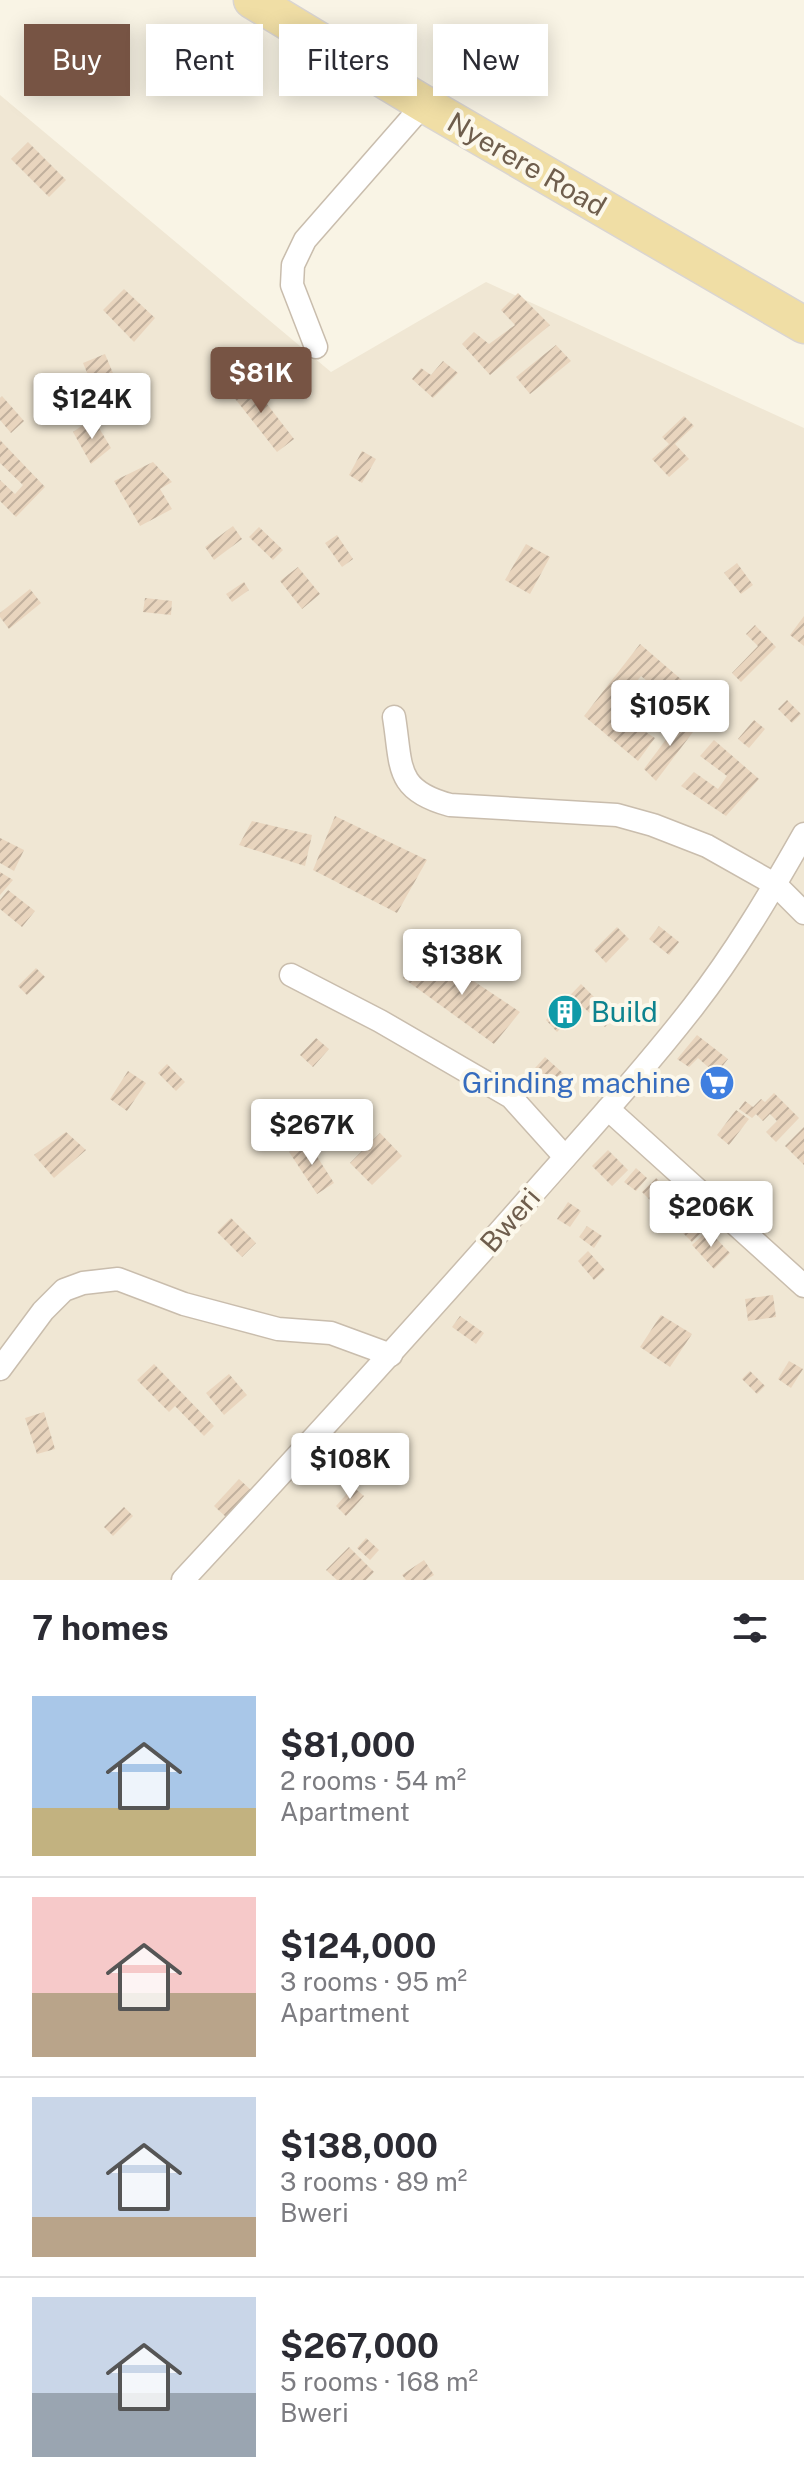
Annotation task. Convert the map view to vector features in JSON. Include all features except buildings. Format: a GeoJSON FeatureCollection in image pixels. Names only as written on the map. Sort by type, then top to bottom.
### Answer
{"type":"FeatureCollection","features":[{"type":"Feature","properties":{"kind":"main road","name":"Nyerere Road"},"geometry":{"type":"LineString","coordinates":[[252,0],[804,325]]}},
{"type":"Feature","properties":{"kind":"street"},"geometry":{"type":"LineString","coordinates":[[316,347],[292,285],[293,265],[305,240],[424,104]]}},
{"type":"Feature","properties":{"kind":"street"},"geometry":{"type":"LineString","coordinates":[[394,717],[403,775],[415,791],[430,800],[450,805],[617,815],[653,825],[707,846],[776,885],[804,913]]}},
{"type":"Feature","properties":{"kind":"street","name":"Bweri"},"geometry":{"type":"LineString","coordinates":[[183,1580],[391,1355],[608,1109],[693,1007],[776,885],[804,834]]}},
{"type":"Feature","properties":{"kind":"street"},"geometry":{"type":"LineString","coordinates":[[291,975],[380,1021],[511,1097],[565,1157]]}},
{"type":"Feature","properties":{"kind":"street"},"geometry":{"type":"LineString","coordinates":[[608,1109],[804,1286]]}},
{"type":"Feature","properties":{"kind":"street"},"geometry":{"type":"LineString","coordinates":[[0,1369],[43,1311],[64,1290],[83,1283],[118,1279],[184,1304],[278,1329],[331,1333],[391,1355]]}},
{"type":"Feature","properties":{"kind":"shaded area"},"geometry":{"type":"Polygon","coordinates":[[[0,95],[331,372],[486,282],[804,428],[804,1580],[0,1580],[0,95]]]}},
{"type":"Feature","properties":{"kind":"place","name":"Build"},"geometry":{"type":"Point","coordinates":[565,1012]}},
{"type":"Feature","properties":{"kind":"place","name":"Grinding machine"},"geometry":{"type":"Point","coordinates":[717,1083]}}]}
